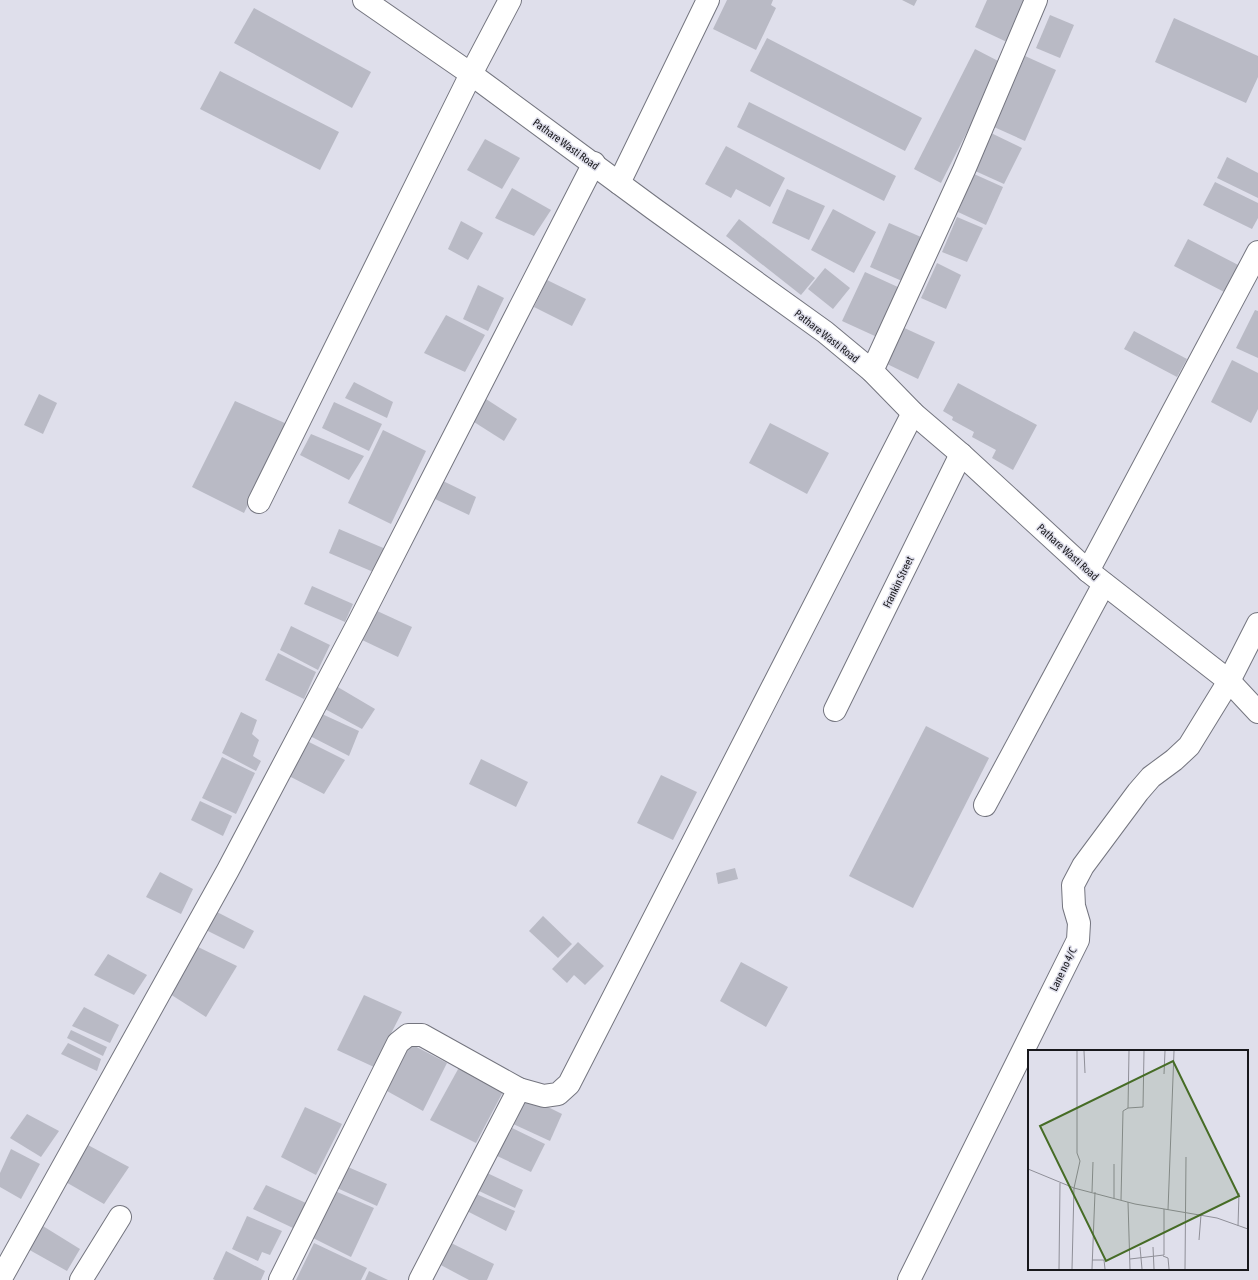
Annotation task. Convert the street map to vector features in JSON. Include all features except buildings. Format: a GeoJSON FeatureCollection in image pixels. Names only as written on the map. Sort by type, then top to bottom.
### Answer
{"type":"FeatureCollection","features":[{"type":"Feature","properties":{"kind":"street","name":"Pathare Wasti Road"},"geometry":{"type":"LineString","coordinates":[[364,0],[471,74],[825,332],[872,371],[913,413],[961,454],[1096,577],[1229,681],[1258,712]]}},
{"type":"Feature","properties":{"kind":"street"},"geometry":{"type":"LineString","coordinates":[[259,502],[471,74],[510,0]]}},
{"type":"Feature","properties":{"kind":"street"},"geometry":{"type":"LineString","coordinates":[[619,183],[708,0]]}},
{"type":"Feature","properties":{"kind":"street"},"geometry":{"type":"LineString","coordinates":[[872,371],[964,170],[1036,0]]}},
{"type":"Feature","properties":{"kind":"street"},"geometry":{"type":"LineString","coordinates":[[0,1280],[232,863],[359,622],[594,164]]}},
{"type":"Feature","properties":{"kind":"street"},"geometry":{"type":"LineString","coordinates":[[985,805],[1096,577],[1258,252]]}},
{"type":"Feature","properties":{"kind":"street"},"geometry":{"type":"LineString","coordinates":[[280,1280],[398,1043],[408,1036],[422,1035],[519,1088],[544,1096],[558,1094],[569,1084],[913,413]]}},
{"type":"Feature","properties":{"kind":"street","name":"Frankin Street"},"geometry":{"type":"LineString","coordinates":[[835,710],[961,454]]}},
{"type":"Feature","properties":{"kind":"street","name":"Lane no 4/C"},"geometry":{"type":"LineString","coordinates":[[909,1280],[1078,940],[1079,923],[1074,906],[1073,885],[1082,866],[1151,777],[1174,760],[1189,746],[1229,681],[1258,624]]}},
{"type":"Feature","properties":{"kind":"street"},"geometry":{"type":"LineString","coordinates":[[420,1280],[519,1088]]}},
{"type":"Feature","properties":{"kind":"street"},"geometry":{"type":"LineString","coordinates":[[81,1280],[120,1217]]}}]}
